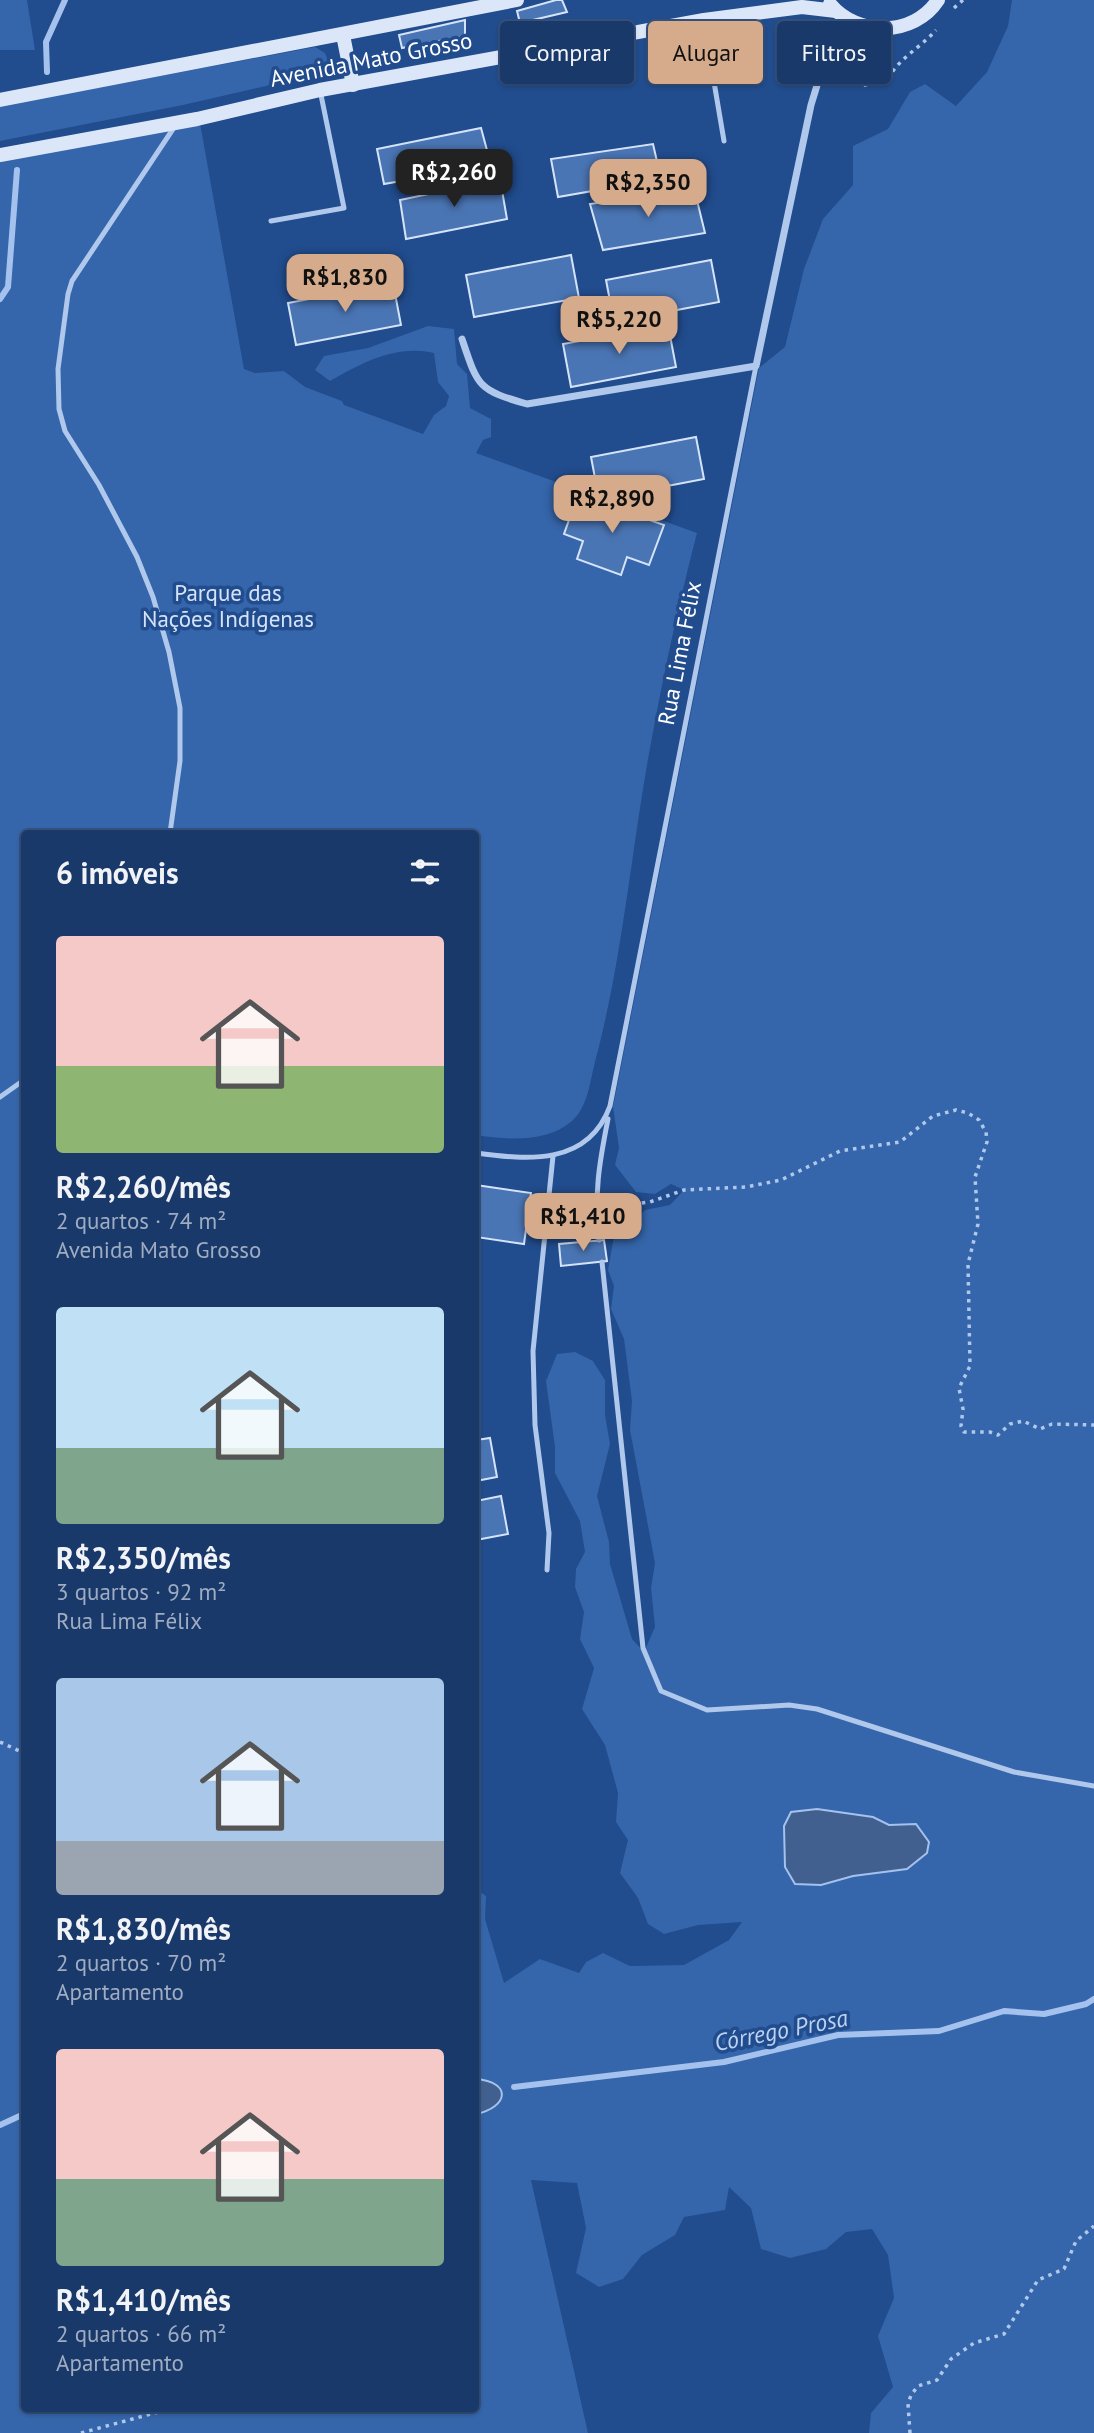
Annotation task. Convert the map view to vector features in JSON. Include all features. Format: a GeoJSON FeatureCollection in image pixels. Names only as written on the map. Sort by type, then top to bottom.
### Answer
{"type":"FeatureCollection","features":[{"type":"Feature","properties":{"kind":"main road","name":"Avenida Mato Grosso"},"geometry":{"type":"LineString","coordinates":[[0,100],[517,0]]}},
{"type":"Feature","properties":{"kind":"main road","name":"Avenida Mato Grosso"},"geometry":{"type":"LineString","coordinates":[[0,155],[177,123],[320,90],[704,20],[802,7],[837,10],[865,27],[894,28],[921,17],[938,1]]}},
{"type":"Feature","properties":{"kind":"main road"},"geometry":{"type":"LineString","coordinates":[[343,35],[353,85]]}},
{"type":"Feature","properties":{"kind":"street","name":"Rua Lima Félix"},"geometry":{"type":"LineString","coordinates":[[756,366],[811,105],[837,10]]}},
{"type":"Feature","properties":{"kind":"street"},"geometry":{"type":"LineString","coordinates":[[462,339],[474,376],[492,394],[527,404],[756,366]]}},
{"type":"Feature","properties":{"kind":"lane"},"geometry":{"type":"LineString","coordinates":[[704,20],[724,141]]}},
{"type":"Feature","properties":{"kind":"lane"},"geometry":{"type":"LineString","coordinates":[[271,221],[344,208],[320,90]]}},
{"type":"Feature","properties":{"kind":"lane"},"geometry":{"type":"LineString","coordinates":[[170,830],[180,761],[180,709],[169,652],[153,597],[137,557],[99,485],[65,431],[59,409],[58,369],[68,294],[78,268],[177,123]]}},
{"type":"Feature","properties":{"kind":"lane","name":"Rua Lima Félix"},"geometry":{"type":"LineString","coordinates":[[479,1153],[516,1158],[553,1156],[585,1144],[605,1120],[610,1106],[756,366]]}},
{"type":"Feature","properties":{"kind":"lane"},"geometry":{"type":"LineString","coordinates":[[0,1097],[21,1082]]}},
{"type":"Feature","properties":{"kind":"lane"},"geometry":{"type":"LineString","coordinates":[[599,1240],[597,1175],[610,1106]]}},
{"type":"Feature","properties":{"kind":"lane"},"geometry":{"type":"LineString","coordinates":[[547,1570],[549,1533],[535,1425],[533,1351],[553,1156]]}},
{"type":"Feature","properties":{"kind":"lane"},"geometry":{"type":"LineString","coordinates":[[602,1262],[643,1648],[661,1691],[707,1710],[789,1706],[817,1709],[1014,1772],[1094,1786]]}},
{"type":"Feature","properties":{"kind":"path"},"geometry":{"type":"LineString","coordinates":[[951,12],[963,0]]}},
{"type":"Feature","properties":{"kind":"path"},"geometry":{"type":"LineString","coordinates":[[891,73],[895,66],[925,42],[942,22]]}},
{"type":"Feature","properties":{"kind":"path"},"geometry":{"type":"LineString","coordinates":[[596,1208],[650,1202],[684,1190],[746,1187],[781,1180],[840,1151],[900,1142],[933,1116],[956,1110],[968,1113],[979,1121],[986,1132],[987,1142],[975,1177],[978,1224],[968,1264],[970,1366],[959,1388],[964,1409],[961,1426],[964,1432],[990,1432],[998,1435],[1010,1424],[1023,1421],[1040,1429],[1052,1424],[1094,1424]]}},
{"type":"Feature","properties":{"kind":"path"},"geometry":{"type":"LineString","coordinates":[[0,1742],[21,1752]]}},
{"type":"Feature","properties":{"kind":"path"},"geometry":{"type":"LineString","coordinates":[[910,2433],[908,2404],[918,2386],[937,2380],[951,2359],[974,2343],[1004,2334],[1038,2280],[1064,2269],[1076,2241],[1094,2225]]}},
{"type":"Feature","properties":{"kind":"path"},"geometry":{"type":"LineString","coordinates":[[81,2433],[158,2412]]}},
{"type":"Feature","properties":{"kind":"green space"},"geometry":{"type":"Polygon","coordinates":[[[0,0],[27,0],[35,50],[0,50],[0,0]]]}},
{"type":"Feature","properties":{"kind":"green space","name":"Parque das Nações Indígenas"},"geometry":{"type":"Polygon","coordinates":[[[1012,0],[1094,0],[1094,2433],[869,2433],[871,2413],[893,2387],[878,2336],[894,2298],[888,2255],[872,2229],[846,2232],[826,2249],[790,2258],[761,2249],[751,2208],[729,2187],[725,2210],[684,2217],[675,2235],[642,2255],[623,2279],[599,2287],[576,2273],[586,2228],[577,2183],[531,2180],[588,2433],[0,2433],[0,159],[200,123],[244,369],[255,373],[284,371],[305,387],[342,401],[344,405],[423,434],[434,415],[446,406],[449,396],[438,382],[434,353],[393,353],[367,362],[330,381],[315,370],[324,356],[368,348],[428,326],[454,329],[457,364],[467,374],[470,408],[491,419],[491,437],[483,440],[476,453],[697,533],[658,706],[618,952],[590,1085],[582,1109],[572,1121],[551,1133],[513,1139],[479,1135],[479,830],[21,830],[21,2412],[479,2412],[479,1891],[486,1896],[485,1919],[504,1983],[540,1959],[579,1973],[586,1962],[603,1953],[630,1966],[684,1965],[729,1940],[742,1922],[698,1925],[664,1934],[648,1924],[638,1898],[620,1873],[628,1840],[616,1822],[618,1793],[605,1745],[582,1709],[594,1668],[580,1639],[584,1612],[575,1587],[576,1569],[585,1552],[580,1521],[555,1473],[555,1447],[546,1381],[557,1354],[575,1352],[593,1361],[605,1380],[605,1415],[610,1444],[597,1496],[609,1542],[610,1564],[632,1639],[644,1652],[655,1627],[651,1588],[655,1563],[630,1430],[632,1401],[624,1339],[611,1309],[614,1286],[608,1270],[616,1225],[637,1218],[645,1210],[670,1205],[684,1190],[671,1184],[655,1194],[636,1192],[615,1165],[619,1148],[613,1107],[759,368],[785,347],[804,269],[823,219],[853,185],[853,146],[888,129],[910,92],[925,84],[956,106],[987,72],[1008,26],[1012,0]]]}},
{"type":"Feature","properties":{"kind":"green space"},"geometry":{"type":"Polygon","coordinates":[[[315,47],[325,53],[328,60],[325,69],[314,75],[183,105],[0,141],[0,106],[315,47]]]}},
{"type":"Feature","properties":{"kind":"shaded area"},"geometry":{"type":"Polygon","coordinates":[[[817,1809],[873,1817],[889,1825],[916,1824],[929,1842],[927,1853],[907,1869],[853,1876],[821,1885],[795,1884],[785,1867],[784,1826],[791,1812],[817,1809]]]}},
{"type":"Feature","properties":{"kind":"shaded area"},"geometry":{"type":"Polygon","coordinates":[[[479,2080],[488,2081],[501,2090],[500,2101],[487,2111],[479,2113],[479,2080]]]}},
{"type":"Feature","properties":{"kind":"building"},"geometry":{"type":"Polygon","coordinates":[[[562,0],[567,12],[520,21],[517,11],[562,0]]]}},
{"type":"Feature","properties":{"kind":"building"},"geometry":{"type":"Polygon","coordinates":[[[465,20],[465,36],[402,48],[399,35],[465,20]]]}},
{"type":"Feature","properties":{"kind":"building"},"geometry":{"type":"Polygon","coordinates":[[[481,128],[491,165],[384,184],[377,149],[481,128]]]}},
{"type":"Feature","properties":{"kind":"building"},"geometry":{"type":"Polygon","coordinates":[[[653,144],[661,179],[558,197],[551,159],[653,144]]]}},
{"type":"Feature","properties":{"kind":"building"},"geometry":{"type":"Polygon","coordinates":[[[500,179],[507,219],[406,239],[400,200],[500,179]]]}},
{"type":"Feature","properties":{"kind":"building"},"geometry":{"type":"Polygon","coordinates":[[[694,188],[705,233],[603,250],[590,204],[694,188]]]}},
{"type":"Feature","properties":{"kind":"building"},"geometry":{"type":"Polygon","coordinates":[[[571,255],[579,298],[474,317],[466,275],[571,255]]]}},
{"type":"Feature","properties":{"kind":"building"},"geometry":{"type":"Polygon","coordinates":[[[711,260],[719,302],[614,322],[606,280],[711,260]]]}},
{"type":"Feature","properties":{"kind":"building"},"geometry":{"type":"Polygon","coordinates":[[[393,283],[401,325],[296,345],[288,303],[393,283]]]}},
{"type":"Feature","properties":{"kind":"building"},"geometry":{"type":"Polygon","coordinates":[[[668,325],[676,367],[571,387],[563,344],[668,325]]]}},
{"type":"Feature","properties":{"kind":"building"},"geometry":{"type":"Polygon","coordinates":[[[696,437],[704,479],[599,499],[591,457],[696,437]]]}},
{"type":"Feature","properties":{"kind":"building"},"geometry":{"type":"Polygon","coordinates":[[[578,495],[664,525],[649,565],[627,557],[621,575],[577,559],[583,541],[564,534],[578,495]]]}},
{"type":"Feature","properties":{"kind":"building"},"geometry":{"type":"Polygon","coordinates":[[[479,1185],[531,1193],[524,1244],[479,1237],[479,1185]]]}},
{"type":"Feature","properties":{"kind":"building"},"geometry":{"type":"Polygon","coordinates":[[[604,1240],[607,1261],[561,1266],[559,1244],[604,1240]]]}},
{"type":"Feature","properties":{"kind":"building"},"geometry":{"type":"Polygon","coordinates":[[[490,1438],[497,1477],[479,1480],[479,1440],[490,1438]]]}},
{"type":"Feature","properties":{"kind":"building"},"geometry":{"type":"Polygon","coordinates":[[[501,1496],[508,1534],[479,1539],[479,1500],[501,1496]]]}},
{"type":"Feature","properties":{"kind":"waterway"},"geometry":{"type":"LineString","coordinates":[[47,72],[46,42],[65,0]]}},
{"type":"Feature","properties":{"kind":"waterway"},"geometry":{"type":"LineString","coordinates":[[0,299],[8,287],[17,170]]}},
{"type":"Feature","properties":{"kind":"waterway","name":"Córrego Prosa"},"geometry":{"type":"LineString","coordinates":[[514,2087],[724,2062],[838,2035],[939,2031],[1004,2011],[1044,2014],[1086,2004],[1094,1999]]}},
{"type":"Feature","properties":{"kind":"waterway","name":"Córrego Prosa"},"geometry":{"type":"LineString","coordinates":[[0,2125],[21,2115]]}}]}
